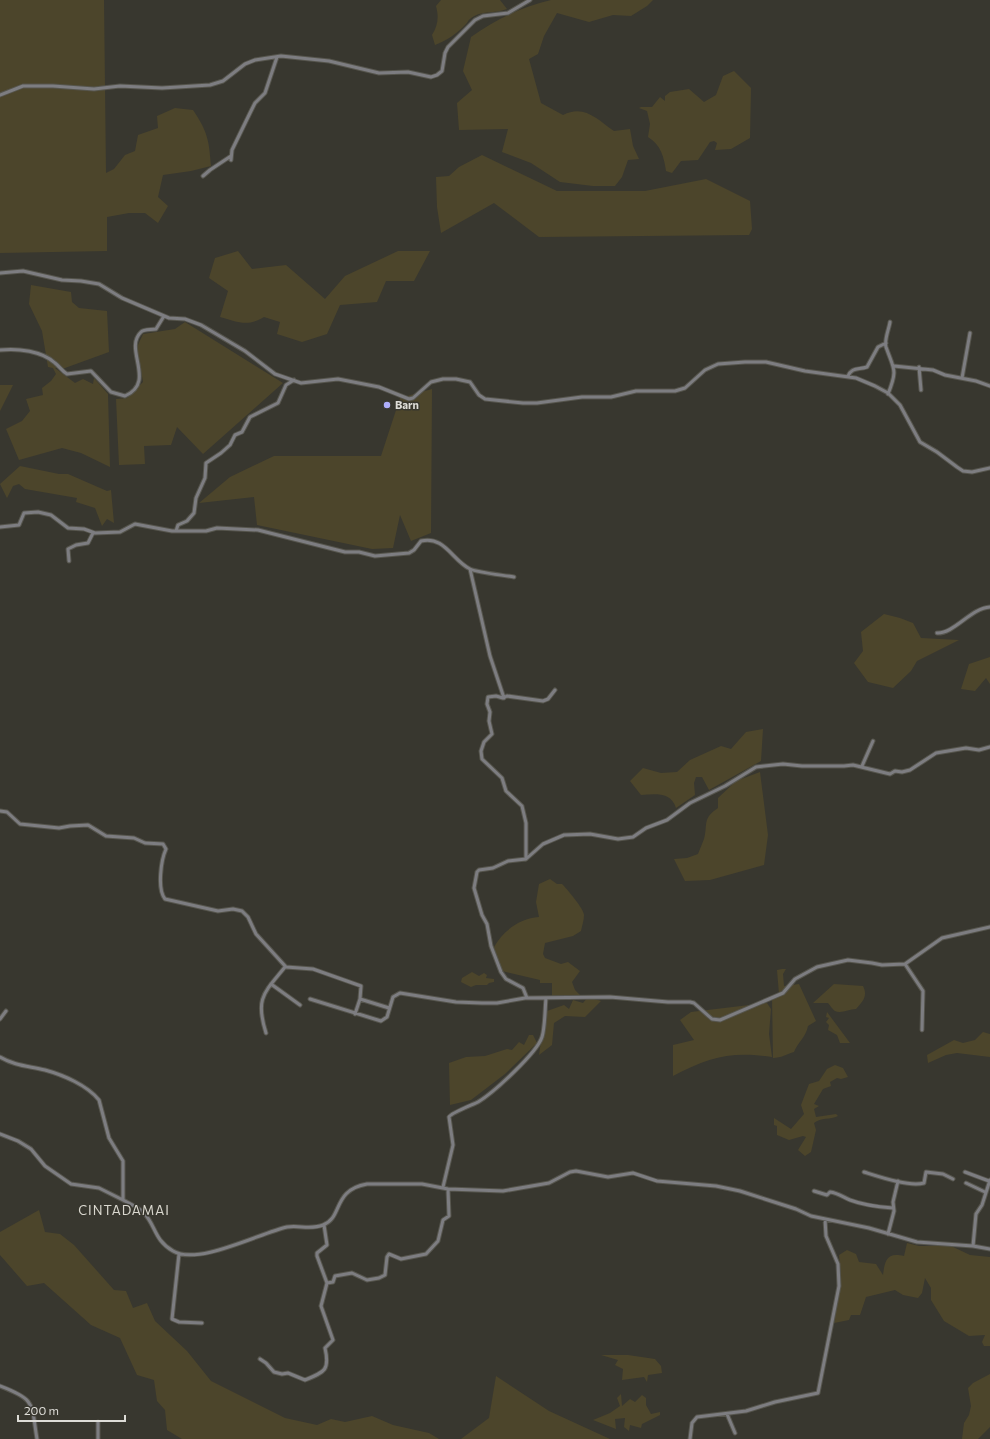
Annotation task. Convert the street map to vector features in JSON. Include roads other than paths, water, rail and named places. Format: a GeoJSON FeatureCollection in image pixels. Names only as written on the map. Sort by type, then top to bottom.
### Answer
{"type":"FeatureCollection","features":[{"type":"Feature","properties":{"kind":"street"},"geometry":{"type":"LineString","coordinates":[[0,95],[23,86],[53,86],[94,89],[120,86],[162,88],[210,85],[223,81],[250,62],[277,57],[297,57],[329,61],[379,73],[408,72],[426,77],[434,76],[442,71],[445,53],[448,47],[475,20],[483,16],[508,13],[530,0]]}},
{"type":"Feature","properties":{"kind":"street"},"geometry":{"type":"LineString","coordinates":[[231,160],[231,156],[250,113],[256,103],[265,94],[277,57]]}},
{"type":"Feature","properties":{"kind":"street"},"geometry":{"type":"LineString","coordinates":[[203,176],[231,156]]}},
{"type":"Feature","properties":{"kind":"street"},"geometry":{"type":"LineString","coordinates":[[0,273],[23,271],[62,280],[99,284],[122,298],[164,316],[185,319],[201,325],[245,351],[275,374],[305,384],[338,379],[378,387],[409,399],[413,398],[431,382],[443,379],[456,379],[470,382],[479,395],[485,399],[523,403],[582,397],[611,396],[636,391],[675,391],[685,388],[712,367],[730,363],[766,362],[805,371],[848,376],[856,378],[888,394],[900,405],[920,442],[963,471],[990,468]]}},
{"type":"Feature","properties":{"kind":"street"},"geometry":{"type":"LineString","coordinates":[[0,350],[21,349],[42,355],[54,362],[67,374],[91,370],[110,391],[121,396],[125,396],[138,384],[139,368],[134,346],[142,331],[156,329],[164,316]]}},
{"type":"Feature","properties":{"kind":"street"},"geometry":{"type":"LineString","coordinates":[[888,394],[895,374],[894,366],[886,343],[890,322]]}},
{"type":"Feature","properties":{"kind":"street"},"geometry":{"type":"LineString","coordinates":[[962,378],[970,333]]}},
{"type":"Feature","properties":{"kind":"street"},"geometry":{"type":"LineString","coordinates":[[848,376],[850,371],[855,368],[867,367],[878,347],[886,343]]}},
{"type":"Feature","properties":{"kind":"street"},"geometry":{"type":"LineString","coordinates":[[894,366],[919,367],[990,386]]}},
{"type":"Feature","properties":{"kind":"street"},"geometry":{"type":"LineString","coordinates":[[919,367],[921,390]]}},
{"type":"Feature","properties":{"kind":"street"},"geometry":{"type":"LineString","coordinates":[[176,531],[178,525],[188,521],[194,513],[196,498],[205,478],[206,463],[225,450],[235,435],[242,432],[250,417],[278,403],[286,385],[294,380]]}},
{"type":"Feature","properties":{"kind":"street"},"geometry":{"type":"LineString","coordinates":[[0,527],[20,525],[23,514],[38,512],[54,517],[68,528],[84,529],[93,533],[120,532],[135,524],[176,531],[205,531],[217,528],[261,531],[299,542],[375,556],[409,552],[414,550],[421,541],[431,541],[439,542],[470,569],[514,577]]}},
{"type":"Feature","properties":{"kind":"street"},"geometry":{"type":"LineString","coordinates":[[69,561],[68,549],[76,545],[88,543],[93,533]]}},
{"type":"Feature","properties":{"kind":"street"},"geometry":{"type":"LineString","coordinates":[[470,569],[490,656],[504,698]]}},
{"type":"Feature","properties":{"kind":"street"},"geometry":{"type":"LineString","coordinates":[[937,633],[945,632],[976,611],[990,607]]}},
{"type":"Feature","properties":{"kind":"street"},"geometry":{"type":"LineString","coordinates":[[526,859],[526,823],[522,806],[506,791],[502,778],[483,761],[481,755],[484,742],[492,734],[489,721],[488,698],[495,696],[504,698],[508,696],[543,701],[548,699],[555,690]]}},
{"type":"Feature","properties":{"kind":"street"},"geometry":{"type":"LineString","coordinates":[[862,766],[873,741]]}},
{"type":"Feature","properties":{"kind":"street"},"geometry":{"type":"LineString","coordinates":[[527,998],[523,988],[502,975],[474,886],[479,870],[493,868],[508,861],[526,859],[543,844],[564,835],[590,834],[621,839],[633,838],[646,828],[667,820],[690,803],[725,786],[756,767],[786,764],[802,766],[853,765],[862,766],[886,774],[911,769],[936,753],[966,748],[979,750],[990,747]]}},
{"type":"Feature","properties":{"kind":"street"},"geometry":{"type":"LineString","coordinates":[[0,811],[7,812],[20,824],[57,828],[71,825],[88,825],[106,836],[134,838],[145,842],[163,844],[166,849],[161,865],[164,897],[167,900],[218,911],[233,909],[242,910],[248,917],[256,934],[285,967],[313,969],[361,986],[360,999],[355,1014]]}},
{"type":"Feature","properties":{"kind":"street"},"geometry":{"type":"LineString","coordinates":[[310,999],[355,1014],[384,1021],[388,1017],[392,997],[400,993],[456,1002],[482,1003],[497,1003],[527,998],[610,997],[668,1002],[690,1002],[694,1003],[712,1019],[720,1020],[745,1008],[775,998],[783,993],[795,979],[817,967],[848,960],[872,962],[882,966],[904,964],[942,938],[990,927]]}},
{"type":"Feature","properties":{"kind":"street"},"geometry":{"type":"LineString","coordinates":[[904,964],[923,991],[922,1030]]}},
{"type":"Feature","properties":{"kind":"street"},"geometry":{"type":"LineString","coordinates":[[266,1033],[261,1008],[264,992],[285,967]]}},
{"type":"Feature","properties":{"kind":"street"},"geometry":{"type":"LineString","coordinates":[[271,984],[300,1005]]}},
{"type":"Feature","properties":{"kind":"street"},"geometry":{"type":"LineString","coordinates":[[443,1187],[453,1144],[449,1117],[455,1112],[461,1111],[481,1100],[538,1048],[543,1036],[546,998]]}},
{"type":"Feature","properties":{"kind":"street"},"geometry":{"type":"LineString","coordinates":[[360,999],[389,1008]]}},
{"type":"Feature","properties":{"kind":"street"},"geometry":{"type":"LineString","coordinates":[[0,1019],[6,1011]]}},
{"type":"Feature","properties":{"kind":"street"},"geometry":{"type":"LineString","coordinates":[[0,1058],[16,1065],[46,1070],[68,1079],[96,1095],[100,1100],[109,1138],[123,1161],[123,1200]]}},
{"type":"Feature","properties":{"kind":"street"},"geometry":{"type":"LineString","coordinates":[[0,1134],[18,1141],[31,1149],[45,1166],[70,1184],[100,1188],[144,1213],[156,1235],[168,1248],[179,1254],[191,1255],[203,1253],[290,1227],[305,1228],[324,1225],[333,1217],[342,1198],[352,1188],[359,1185],[422,1184],[448,1189],[503,1191],[549,1183],[570,1172],[576,1171],[608,1177],[633,1173],[657,1181],[716,1186],[740,1191],[796,1209],[811,1216],[917,1242],[974,1246],[990,1249]]}},
{"type":"Feature","properties":{"kind":"street"},"geometry":{"type":"LineString","coordinates":[[864,1172],[916,1184],[923,1183],[926,1172],[941,1173],[953,1179]]}},
{"type":"Feature","properties":{"kind":"street"},"geometry":{"type":"LineString","coordinates":[[965,1172],[990,1181],[989,1188],[985,1192],[983,1201],[976,1215],[974,1246]]}},
{"type":"Feature","properties":{"kind":"street"},"geometry":{"type":"LineString","coordinates":[[888,1234],[898,1180]]}},
{"type":"Feature","properties":{"kind":"street"},"geometry":{"type":"LineString","coordinates":[[966,1183],[985,1192]]}},
{"type":"Feature","properties":{"kind":"street"},"geometry":{"type":"LineString","coordinates":[[328,1283],[333,1282],[335,1276],[348,1273],[352,1273],[364,1280],[379,1278],[385,1275],[386,1257],[389,1254],[401,1259],[426,1254],[438,1241],[443,1220],[450,1216],[448,1189]]}},
{"type":"Feature","properties":{"kind":"street"},"geometry":{"type":"LineString","coordinates":[[814,1191],[823,1195],[827,1195],[830,1192],[836,1193],[849,1200],[893,1208]]}},
{"type":"Feature","properties":{"kind":"street"},"geometry":{"type":"LineString","coordinates":[[690,1439],[692,1423],[698,1417],[746,1411],[775,1402],[818,1393],[839,1286],[838,1264],[826,1236],[825,1219]]}},
{"type":"Feature","properties":{"kind":"street"},"geometry":{"type":"LineString","coordinates":[[260,1360],[266,1363],[274,1372],[282,1374],[288,1373],[305,1380],[326,1369],[328,1364],[325,1348],[333,1340],[321,1306],[328,1283],[317,1256],[317,1253],[327,1245],[324,1225]]}},
{"type":"Feature","properties":{"kind":"street"},"geometry":{"type":"LineString","coordinates":[[179,1254],[172,1319],[179,1322],[202,1323]]}},
{"type":"Feature","properties":{"kind":"street"},"geometry":{"type":"LineString","coordinates":[[0,1386],[27,1399],[34,1414],[37,1439]]}},
{"type":"Feature","properties":{"kind":"street"},"geometry":{"type":"LineString","coordinates":[[727,1414],[735,1434]]}},
{"type":"Feature","properties":{"kind":"street"},"geometry":{"type":"LineString","coordinates":[[98,1422],[98,1439]]}},
{"type":"Feature","properties":{"kind":"place","name":"Barn"},"geometry":{"type":"Point","coordinates":[387,405]}},
{"type":"Feature","properties":{"kind":"district","name":"CINTADAMAI"},"geometry":{"type":"Point","coordinates":[124,1210]}}]}
